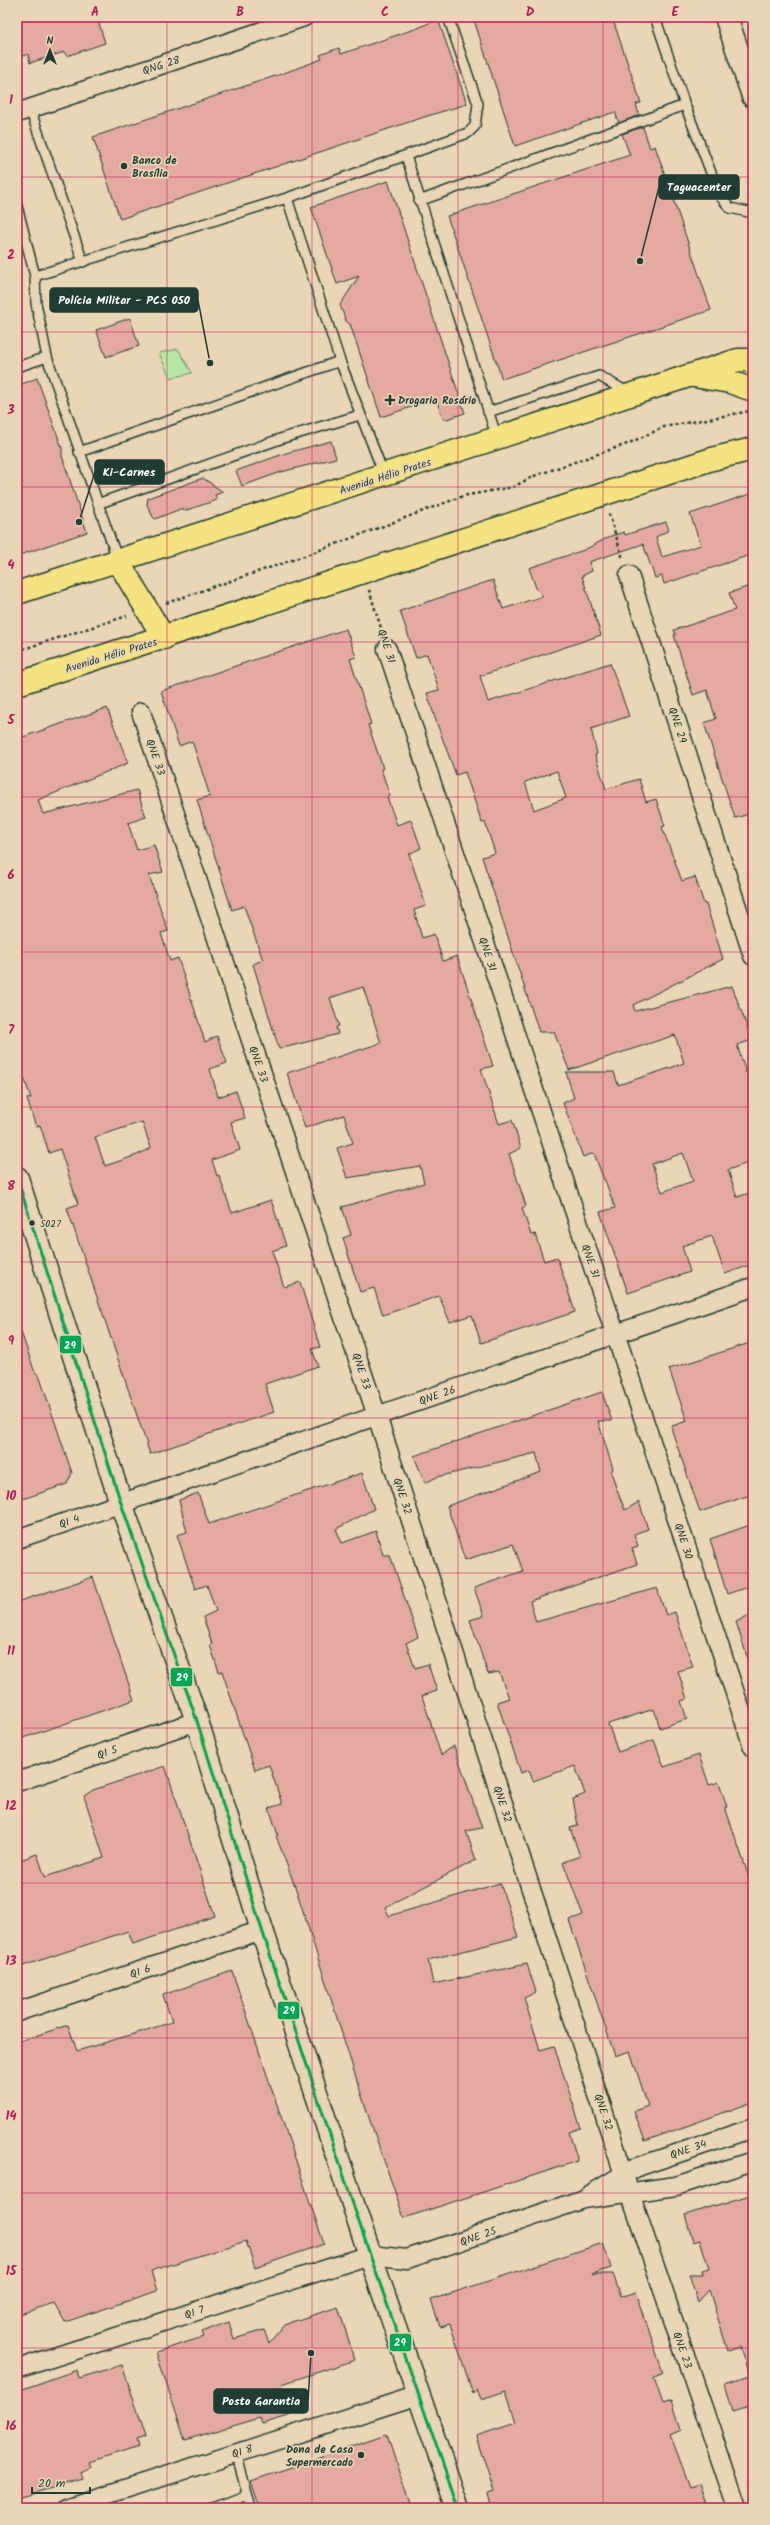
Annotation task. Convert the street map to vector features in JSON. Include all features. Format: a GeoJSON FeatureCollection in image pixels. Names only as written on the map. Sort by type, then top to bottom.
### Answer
{"type":"FeatureCollection","features":[{"type":"Feature","properties":{"kind":"main road"},"geometry":{"type":"LineString","coordinates":[[726,17],[753,96]]}},
{"type":"Feature","properties":{"kind":"main road","name":"Avenida Hélio Prates"},"geometry":{"type":"LineString","coordinates":[[17,594],[385,476],[690,376],[748,355]]}},
{"type":"Feature","properties":{"kind":"main road"},"geometry":{"type":"LineString","coordinates":[[690,376],[730,382],[753,390]]}},
{"type":"Feature","properties":{"kind":"main road"},"geometry":{"type":"LineString","coordinates":[[712,459],[753,439]]}},
{"type":"Feature","properties":{"kind":"main road","name":"Avenida Hélio Prates"},"geometry":{"type":"LineString","coordinates":[[17,684],[164,638],[712,459],[753,449]]}},
{"type":"Feature","properties":{"kind":"main road"},"geometry":{"type":"LineString","coordinates":[[118,561],[164,638]]}},
{"type":"Feature","properties":{"kind":"main road"},"geometry":{"type":"LineString","coordinates":[[17,1178],[121,1503],[197,1721],[262,1930],[370,2255],[458,2508]]}},
{"type":"Feature","properties":{"kind":"street","name":"QNG 28"},"geometry":{"type":"LineString","coordinates":[[24,111],[304,17]]}},
{"type":"Feature","properties":{"kind":"street","name":"QNE 29"},"geometry":{"type":"LineString","coordinates":[[629,575],[753,956]]}},
{"type":"Feature","properties":{"kind":"street","name":"QNE 31"},"geometry":{"type":"LineString","coordinates":[[387,649],[615,1334]]}},
{"type":"Feature","properties":{"kind":"street","name":"QNE 33"},"geometry":{"type":"LineString","coordinates":[[141,712],[376,1416]]}},
{"type":"Feature","properties":{"kind":"street","name":"QNE 26"},"geometry":{"type":"LineString","coordinates":[[121,1503],[753,1287]]}},
{"type":"Feature","properties":{"kind":"street","name":"QNE 30"},"geometry":{"type":"LineString","coordinates":[[615,1334],[753,1747]]}},
{"type":"Feature","properties":{"kind":"street","name":"QNE 32"},"geometry":{"type":"LineString","coordinates":[[376,1416],[630,2193]]}},
{"type":"Feature","properties":{"kind":"street","name":"QI 4"},"geometry":{"type":"LineString","coordinates":[[17,1539],[121,1503]]}},
{"type":"Feature","properties":{"kind":"street","name":"QI 5"},"geometry":{"type":"LineString","coordinates":[[17,1782],[197,1721]]}},
{"type":"Feature","properties":{"kind":"street","name":"QI 6"},"geometry":{"type":"LineString","coordinates":[[17,2012],[262,1930]]}},
{"type":"Feature","properties":{"kind":"street","name":"QNE 34"},"geometry":{"type":"LineString","coordinates":[[624,2173],[753,2128]]}},
{"type":"Feature","properties":{"kind":"street"},"geometry":{"type":"LineString","coordinates":[[630,2193],[676,2186],[753,2161]]}},
{"type":"Feature","properties":{"kind":"street","name":"QNE 25"},"geometry":{"type":"LineString","coordinates":[[584,2199],[624,2173]]}},
{"type":"Feature","properties":{"kind":"street","name":"QNE 25"},"geometry":{"type":"LineString","coordinates":[[370,2255],[407,2259],[584,2199],[630,2193]]}},
{"type":"Feature","properties":{"kind":"street","name":"QNE 23"},"geometry":{"type":"LineString","coordinates":[[630,2193],[736,2508]]}},
{"type":"Feature","properties":{"kind":"street","name":"QI 7"},"geometry":{"type":"LineString","coordinates":[[17,2369],[370,2255]]}},
{"type":"Feature","properties":{"kind":"street","name":"QI 8"},"geometry":{"type":"LineString","coordinates":[[66,2508],[419,2395]]}},
{"type":"Feature","properties":{"kind":"lane"},"geometry":{"type":"LineString","coordinates":[[35,276],[287,198],[468,133],[475,126],[478,104],[448,17]]}},
{"type":"Feature","properties":{"kind":"lane"},"geometry":{"type":"LineString","coordinates":[[656,17],[685,105],[720,196],[735,210],[753,213]]}},
{"type":"Feature","properties":{"kind":"lane"},"geometry":{"type":"LineString","coordinates":[[419,201],[685,105]]}},
{"type":"Feature","properties":{"kind":"lane"},"geometry":{"type":"LineString","coordinates":[[24,111],[84,262]]}},
{"type":"Feature","properties":{"kind":"lane"},"geometry":{"type":"LineString","coordinates":[[406,156],[419,201],[497,439]]}},
{"type":"Feature","properties":{"kind":"lane"},"geometry":{"type":"LineString","coordinates":[[287,198],[340,361],[385,476]]}},
{"type":"Feature","properties":{"kind":"lane"},"geometry":{"type":"LineString","coordinates":[[17,206],[35,276],[36,303],[47,357],[79,452],[100,503],[118,561]]}},
{"type":"Feature","properties":{"kind":"lane"},"geometry":{"type":"LineString","coordinates":[[17,367],[47,357]]}},
{"type":"Feature","properties":{"kind":"lane"},"geometry":{"type":"LineString","coordinates":[[79,452],[340,361]]}},
{"type":"Feature","properties":{"kind":"lane"},"geometry":{"type":"LineString","coordinates":[[488,412],[599,376],[632,395]]}},
{"type":"Feature","properties":{"kind":"lane"},"geometry":{"type":"LineString","coordinates":[[100,503],[283,438],[360,415]]}},
{"type":"Feature","properties":{"kind":"lane"},"geometry":{"type":"LineString","coordinates":[[236,2453],[251,2508]]}},
{"type":"Feature","properties":{"kind":"lane"},"geometry":{"type":"LineString","coordinates":[[213,2508],[247,2495]]}},
{"type":"Feature","properties":{"kind":"path"},"geometry":{"type":"LineString","coordinates":[[17,651],[304,556],[463,496],[513,487],[534,476],[627,444],[664,427],[753,410]]}},
{"type":"Feature","properties":{"kind":"path"},"geometry":{"type":"LineString","coordinates":[[602,495],[629,575]]}},
{"type":"Feature","properties":{"kind":"path","name":"QNE 31"},"geometry":{"type":"LineString","coordinates":[[363,573],[387,649]]}},
{"type":"Feature","properties":{"kind":"green space"},"geometry":{"type":"Polygon","coordinates":[[[178,349],[192,373],[170,378],[159,353],[178,349]]]}},
{"type":"Feature","properties":{"kind":"building"},"geometry":{"type":"Polygon","coordinates":[[[17,17],[97,17],[105,43],[67,56],[64,52],[30,63],[28,54],[17,58],[17,17]]]}},
{"type":"Feature","properties":{"kind":"building"},"geometry":{"type":"Polygon","coordinates":[[[473,17],[612,17],[641,103],[636,104],[639,115],[619,123],[615,112],[515,146],[473,17]]]}},
{"type":"Feature","properties":{"kind":"building"},"geometry":{"type":"Polygon","coordinates":[[[438,19],[467,104],[120,219],[93,137],[284,73],[322,59],[320,55],[339,48],[341,54],[418,28],[438,19]]]}},
{"type":"Feature","properties":{"kind":"building"},"geometry":{"type":"Polygon","coordinates":[[[643,127],[650,148],[655,146],[711,310],[502,379],[447,216],[630,155],[622,134],[643,127]]]}},
{"type":"Feature","properties":{"kind":"building"},"geometry":{"type":"Polygon","coordinates":[[[388,181],[465,413],[447,419],[443,419],[436,399],[381,417],[350,324],[346,321],[340,305],[359,276],[337,284],[311,207],[388,181]]]}},
{"type":"Feature","properties":{"kind":"building"},"geometry":{"type":"Polygon","coordinates":[[[130,318],[139,346],[106,357],[96,330],[130,318]]]}},
{"type":"Feature","properties":{"kind":"building"},"geometry":{"type":"Polygon","coordinates":[[[37,378],[62,448],[62,456],[87,532],[17,556],[17,386],[37,378]]]}},
{"type":"Feature","properties":{"kind":"building"},"geometry":{"type":"Polygon","coordinates":[[[331,441],[336,458],[281,472],[242,486],[236,471],[286,453],[331,441]]]}},
{"type":"Feature","properties":{"kind":"building"},"geometry":{"type":"Polygon","coordinates":[[[203,478],[223,492],[215,495],[217,500],[184,511],[183,508],[155,519],[153,517],[147,505],[148,498],[203,478]]]}},
{"type":"Feature","properties":{"kind":"building"},"geometry":{"type":"Polygon","coordinates":[[[753,493],[753,554],[664,584],[662,576],[655,578],[643,544],[589,562],[592,571],[582,576],[601,635],[480,676],[488,702],[610,663],[629,716],[591,729],[597,754],[595,755],[606,789],[639,779],[646,802],[656,799],[665,826],[662,827],[682,881],[695,877],[704,904],[706,904],[723,959],[633,1005],[635,1011],[732,986],[752,1040],[737,1045],[746,1073],[753,1070],[753,1161],[728,1170],[737,1197],[753,1192],[753,1264],[725,1274],[712,1236],[682,1246],[690,1272],[628,1293],[600,1212],[615,1208],[594,1153],[583,1157],[563,1103],[574,1098],[566,1072],[614,1072],[618,1085],[670,1068],[684,1063],[675,1035],[569,1070],[554,1032],[539,1032],[482,857],[495,853],[485,822],[482,823],[465,772],[456,775],[427,693],[439,690],[427,654],[416,658],[400,611],[493,580],[503,609],[543,596],[536,588],[529,568],[584,550],[611,536],[624,532],[625,535],[666,522],[669,530],[656,537],[662,557],[701,545],[690,514],[753,493]],[[557,771],[525,782],[534,810],[566,798],[557,771]],[[683,1153],[652,1164],[662,1192],[693,1181],[683,1153]]]}},
{"type":"Feature","properties":{"kind":"building"},"geometry":{"type":"Polygon","coordinates":[[[753,585],[753,813],[735,818],[704,723],[716,719],[707,690],[693,695],[674,635],[676,635],[674,630],[735,610],[729,593],[753,585]]]}},
{"type":"Feature","properties":{"kind":"building"},"geometry":{"type":"Polygon","coordinates":[[[346,629],[356,657],[350,659],[371,724],[368,725],[383,768],[381,769],[390,796],[387,797],[397,825],[411,820],[421,848],[409,854],[426,906],[414,910],[422,938],[434,934],[443,961],[457,956],[493,1066],[481,1069],[499,1124],[512,1120],[521,1148],[509,1154],[526,1206],[522,1208],[531,1235],[535,1234],[544,1261],[557,1257],[575,1312],[481,1343],[472,1315],[450,1322],[439,1296],[383,1315],[374,1288],[360,1292],[343,1238],[351,1235],[342,1207],[424,1183],[420,1166],[347,1178],[337,1148],[353,1143],[344,1115],[305,1128],[287,1073],[381,1043],[363,987],[330,998],[339,1026],[336,1027],[338,1034],[279,1049],[253,964],[263,960],[244,906],[232,910],[197,800],[210,796],[192,741],[179,746],[161,691],[346,629]]]}},
{"type":"Feature","properties":{"kind":"building"},"geometry":{"type":"Polygon","coordinates":[[[107,708],[128,763],[38,800],[43,814],[137,790],[146,817],[128,823],[137,850],[154,845],[163,872],[149,875],[168,931],[161,933],[170,961],[178,958],[205,1042],[217,1036],[227,1063],[210,1069],[218,1097],[236,1091],[245,1118],[231,1122],[240,1150],[212,1160],[217,1176],[219,1175],[232,1213],[271,1200],[286,1246],[272,1251],[284,1287],[300,1282],[320,1347],[312,1349],[318,1366],[265,1384],[274,1412],[150,1454],[67,1208],[78,1204],[60,1149],[49,1153],[40,1125],[36,1127],[27,1099],[31,1098],[22,1072],[17,1072],[17,739],[107,708]],[[142,1122],[95,1137],[105,1166],[137,1155],[151,1148],[142,1122]]]}},
{"type":"Feature","properties":{"kind":"building"},"geometry":{"type":"Polygon","coordinates":[[[20,1329],[34,1370],[40,1378],[72,1473],[67,1484],[17,1501],[17,1330],[20,1329]]]}},
{"type":"Feature","properties":{"kind":"building"},"geometry":{"type":"Polygon","coordinates":[[[753,1342],[753,1494],[700,1512],[672,1431],[672,1426],[687,1421],[669,1369],[753,1342]]]}},
{"type":"Feature","properties":{"kind":"building"},"geometry":{"type":"Polygon","coordinates":[[[602,1392],[612,1421],[598,1421],[613,1469],[611,1472],[618,1493],[625,1510],[639,1502],[648,1529],[634,1534],[638,1546],[632,1548],[637,1564],[530,1601],[536,1622],[657,1588],[666,1615],[675,1612],[693,1667],[678,1671],[687,1699],[681,1701],[687,1719],[660,1728],[654,1709],[608,1724],[618,1752],[654,1740],[664,1767],[699,1755],[709,1785],[719,1782],[727,1807],[725,1807],[753,1889],[753,2102],[645,2141],[634,2111],[648,2106],[630,2051],[615,2056],[569,1920],[583,1915],[563,1862],[580,1856],[570,1828],[578,1826],[573,1799],[585,1794],[575,1766],[533,1781],[529,1770],[521,1773],[497,1702],[509,1698],[499,1672],[488,1674],[470,1620],[484,1616],[474,1588],[523,1571],[513,1544],[465,1560],[447,1506],[541,1472],[536,1453],[437,1477],[425,1483],[414,1456],[602,1392]]]}},
{"type":"Feature","properties":{"kind":"building"},"geometry":{"type":"Polygon","coordinates":[[[362,1473],[374,1509],[336,1529],[342,1543],[376,1531],[383,1555],[390,1555],[418,1637],[406,1643],[415,1668],[428,1664],[437,1691],[422,1696],[441,1755],[454,1746],[482,1828],[466,1831],[476,1860],[385,1907],[389,1916],[500,1883],[518,1937],[428,1960],[433,1984],[527,1964],[536,1992],[524,1998],[540,2050],[554,2046],[581,2128],[569,2132],[578,2161],[404,2218],[366,2109],[296,1889],[276,1836],[278,1835],[269,1808],[282,1804],[269,1765],[255,1770],[222,1671],[219,1672],[203,1617],[216,1611],[207,1585],[195,1589],[177,1535],[187,1532],[179,1500],[198,1493],[209,1524],[362,1473]]]}},
{"type":"Feature","properties":{"kind":"building"},"geometry":{"type":"Polygon","coordinates":[[[753,1524],[753,1585],[727,1594],[710,1539],[753,1524]]]}},
{"type":"Feature","properties":{"kind":"building"},"geometry":{"type":"Polygon","coordinates":[[[93,1577],[134,1700],[17,1740],[17,1602],[93,1577]]]}},
{"type":"Feature","properties":{"kind":"building"},"geometry":{"type":"Polygon","coordinates":[[[753,1613],[753,1665],[750,1666],[736,1622],[753,1613]]]}},
{"type":"Feature","properties":{"kind":"building"},"geometry":{"type":"Polygon","coordinates":[[[165,1766],[215,1916],[133,1944],[128,1931],[17,1968],[17,1861],[37,1854],[45,1877],[104,1858],[84,1796],[93,1790],[165,1766]]]}},
{"type":"Feature","properties":{"kind":"building"},"geometry":{"type":"Polygon","coordinates":[[[232,1971],[324,2244],[255,2268],[246,2241],[151,2271],[157,2291],[65,2322],[54,2303],[17,2315],[17,2042],[68,2025],[77,2051],[172,2022],[163,1995],[232,1971]]]}},
{"type":"Feature","properties":{"kind":"building"},"geometry":{"type":"Polygon","coordinates":[[[753,2194],[753,2405],[733,2411],[725,2384],[749,2376],[740,2347],[728,2351],[709,2290],[698,2302],[689,2274],[703,2274],[702,2270],[709,2268],[700,2240],[693,2242],[685,2215],[753,2194]]]}},
{"type":"Feature","properties":{"kind":"building"},"geometry":{"type":"Polygon","coordinates":[[[603,2243],[611,2268],[592,2274],[613,2274],[621,2297],[636,2292],[663,2373],[654,2378],[663,2404],[672,2401],[681,2429],[670,2434],[690,2487],[700,2484],[708,2508],[492,2508],[488,2493],[494,2491],[476,2436],[516,2423],[506,2391],[481,2399],[477,2389],[473,2394],[450,2324],[440,2327],[431,2300],[603,2243]]]}},
{"type":"Feature","properties":{"kind":"building"},"geometry":{"type":"Polygon","coordinates":[[[338,2307],[355,2360],[282,2384],[292,2415],[262,2424],[260,2418],[185,2440],[156,2352],[203,2337],[201,2332],[229,2322],[234,2339],[264,2330],[269,2343],[285,2324],[338,2307]]]}},
{"type":"Feature","properties":{"kind":"building"},"geometry":{"type":"Polygon","coordinates":[[[122,2365],[146,2436],[137,2439],[139,2446],[89,2462],[91,2467],[81,2472],[83,2479],[17,2498],[17,2391],[77,2370],[79,2378],[122,2365]]]}},
{"type":"Feature","properties":{"kind":"building","name":"Dona de Casa Supermercado"},"geometry":{"type":"Polygon","coordinates":[[[387,2435],[411,2508],[260,2508],[251,2481],[387,2435]]]}},
{"type":"Feature","properties":{"kind":"transit line","name":"29"},"geometry":{"type":"LineString","coordinates":[[17,1178],[121,1503],[197,1721],[262,1930],[370,2255],[458,2508]]}},
{"type":"Feature","properties":{"kind":"place","name":"Banco de Brasília"},"geometry":{"type":"Point","coordinates":[124,166]}},
{"type":"Feature","properties":{"kind":"place","name":"Taguacenter"},"geometry":{"type":"Point","coordinates":[640,261]}},
{"type":"Feature","properties":{"kind":"place","name":"Polícia Militar - PCS 050"},"geometry":{"type":"Point","coordinates":[210,363]}},
{"type":"Feature","properties":{"kind":"place","name":"Drogaria Rosário"},"geometry":{"type":"Point","coordinates":[390,400]}},
{"type":"Feature","properties":{"kind":"place","name":"Ki-Carnes"},"geometry":{"type":"Point","coordinates":[79,522]}},
{"type":"Feature","properties":{"kind":"place","name":"5027"},"geometry":{"type":"Point","coordinates":[32,1223]}},
{"type":"Feature","properties":{"kind":"place","name":"Posto Garantia"},"geometry":{"type":"Point","coordinates":[311,2353]}},
{"type":"Feature","properties":{"kind":"place","name":"Dona de Casa Supermercado"},"geometry":{"type":"Point","coordinates":[361,2455]}}]}
